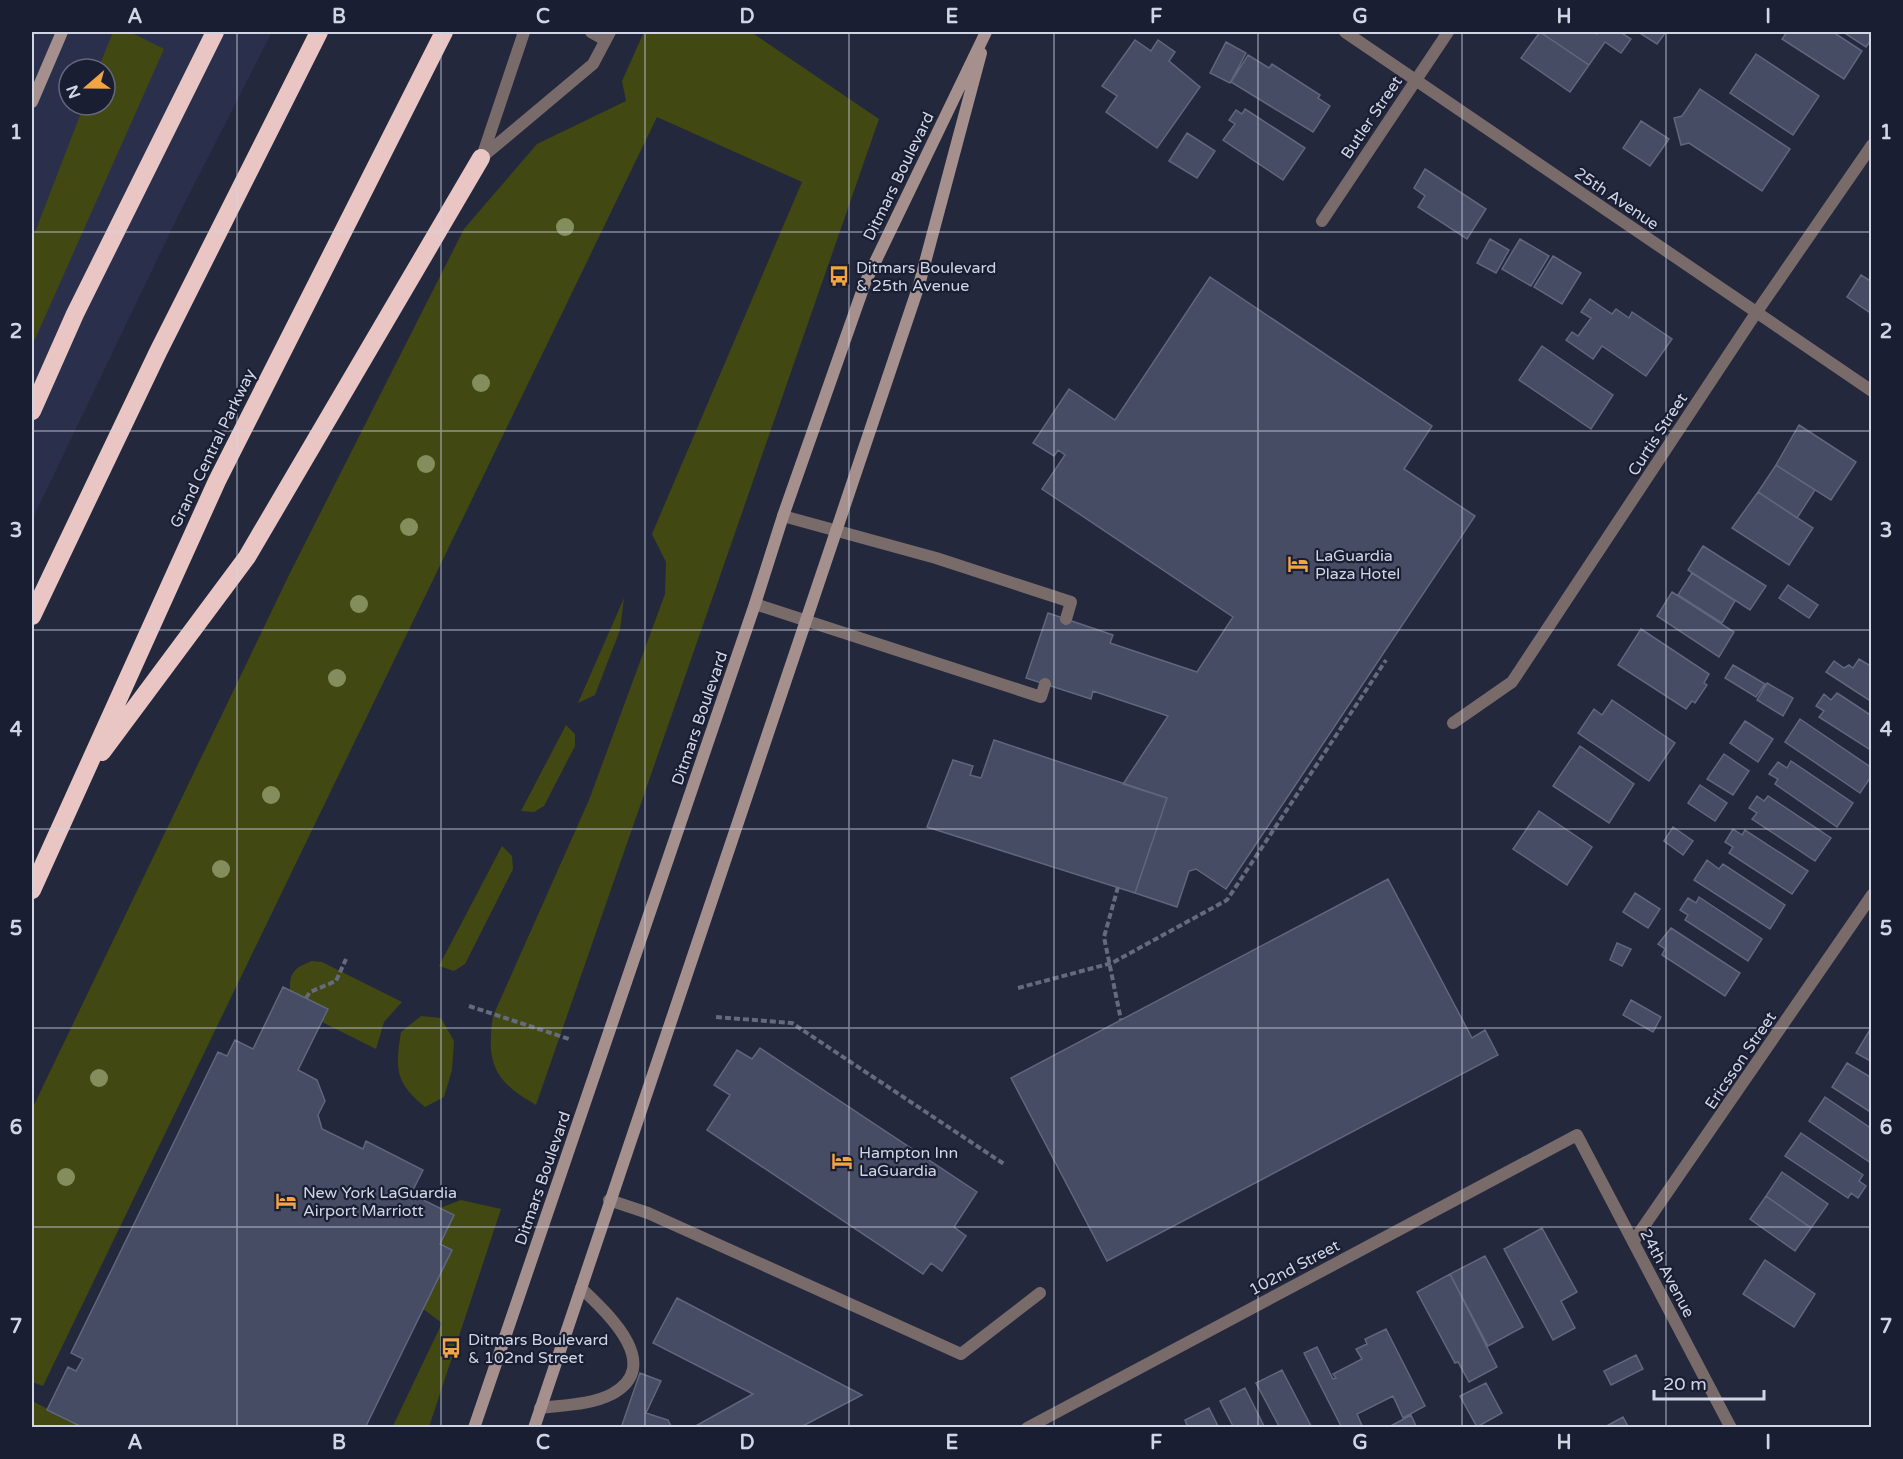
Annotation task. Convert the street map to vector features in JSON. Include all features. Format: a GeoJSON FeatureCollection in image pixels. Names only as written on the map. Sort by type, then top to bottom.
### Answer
{"type":"FeatureCollection","features":[{"type":"Feature","properties":{"kind":"highway"},"geometry":{"type":"LineString","coordinates":[[32,411],[75,314],[215,32]]}},
{"type":"Feature","properties":{"kind":"highway"},"geometry":{"type":"LineString","coordinates":[[32,616],[158,352],[319,32]]}},
{"type":"Feature","properties":{"kind":"highway","name":"Grand Central Parkway"},"geometry":{"type":"LineString","coordinates":[[32,890],[231,451],[444,32]]}},
{"type":"Feature","properties":{"kind":"highway"},"geometry":{"type":"LineString","coordinates":[[81,780],[247,557],[481,158]]}},
{"type":"Feature","properties":{"kind":"street"},"geometry":{"type":"LineString","coordinates":[[32,102],[62,32]]}},
{"type":"Feature","properties":{"kind":"street"},"geometry":{"type":"LineString","coordinates":[[481,158],[524,32]]}},
{"type":"Feature","properties":{"kind":"street"},"geometry":{"type":"LineString","coordinates":[[481,158],[593,64],[607,36],[591,32]]}},
{"type":"Feature","properties":{"kind":"street","name":"Ditmars Boulevard"},"geometry":{"type":"LineString","coordinates":[[474,1428],[783,516],[865,283],[986,32]]}},
{"type":"Feature","properties":{"kind":"street","name":"Ditmars Boulevard"},"geometry":{"type":"LineString","coordinates":[[534,1428],[806,620],[834,529],[919,285],[986,32]]}},
{"type":"Feature","properties":{"kind":"street","name":"25th Avenue"},"geometry":{"type":"LineString","coordinates":[[1345,32],[1872,391]]}},
{"type":"Feature","properties":{"kind":"street","name":"Butler Street"},"geometry":{"type":"LineString","coordinates":[[1322,221],[1448,32]]}},
{"type":"Feature","properties":{"kind":"street","name":"Curtis Street"},"geometry":{"type":"LineString","coordinates":[[1453,723],[1512,682],[1756,313],[1872,145]]}},
{"type":"Feature","properties":{"kind":"street"},"geometry":{"type":"LineString","coordinates":[[783,516],[936,558],[1071,602],[1066,619]]}},
{"type":"Feature","properties":{"kind":"street"},"geometry":{"type":"LineString","coordinates":[[755,604],[1041,697],[1045,684]]}},
{"type":"Feature","properties":{"kind":"street","name":"Ericsson Street"},"geometry":{"type":"LineString","coordinates":[[1634,1242],[1872,895]]}},
{"type":"Feature","properties":{"kind":"street","name":"24th Avenue"},"geometry":{"type":"LineString","coordinates":[[1577,1135],[1731,1428]]}},
{"type":"Feature","properties":{"kind":"street","name":"102nd Street"},"geometry":{"type":"LineString","coordinates":[[1027,1428],[1577,1135]]}},
{"type":"Feature","properties":{"kind":"street"},"geometry":{"type":"LineString","coordinates":[[609,1200],[648,1213],[961,1354],[1040,1293]]}},
{"type":"Feature","properties":{"kind":"street"},"geometry":{"type":"LineString","coordinates":[[540,1408],[584,1403],[611,1394],[627,1384],[634,1362],[626,1335],[612,1317],[581,1288]]}},
{"type":"Feature","properties":{"kind":"path"},"geometry":{"type":"LineString","coordinates":[[1018,988],[1109,964],[1227,900],[1386,660]]}},
{"type":"Feature","properties":{"kind":"path"},"geometry":{"type":"LineString","coordinates":[[1118,887],[1104,937],[1121,1020]]}},
{"type":"Feature","properties":{"kind":"path"},"geometry":{"type":"LineString","coordinates":[[306,998],[310,992],[336,981],[346,959]]}},
{"type":"Feature","properties":{"kind":"path"},"geometry":{"type":"LineString","coordinates":[[469,1006],[569,1039]]}},
{"type":"Feature","properties":{"kind":"path"},"geometry":{"type":"LineString","coordinates":[[716,1017],[792,1023],[1004,1164]]}},
{"type":"Feature","properties":{"kind":"shaded area"},"geometry":{"type":"Polygon","coordinates":[[[32,32],[272,32],[179,214],[32,520],[32,32]]]}},
{"type":"Feature","properties":{"kind":"green space"},"geometry":{"type":"Polygon","coordinates":[[[113,32],[130,32],[164,49],[32,346],[32,240],[79,117],[117,117],[117,57],[103,57],[113,32]]]}},
{"type":"Feature","properties":{"kind":"green space"},"geometry":{"type":"Polygon","coordinates":[[[644,32],[751,32],[879,119],[536,1105],[511,1088],[496,1069],[491,1047],[493,1016],[589,800],[665,594],[666,562],[652,534],[802,182],[657,117],[43,1386],[32,1382],[32,1109],[290,573],[464,229],[537,144],[626,101],[622,81],[644,32]]]}},
{"type":"Feature","properties":{"kind":"green space"},"geometry":{"type":"Polygon","coordinates":[[[624,598],[620,630],[595,695],[578,703],[624,598]]]}},
{"type":"Feature","properties":{"kind":"green space"},"geometry":{"type":"Polygon","coordinates":[[[566,725],[575,734],[575,746],[544,806],[534,812],[521,811],[566,725]]]}},
{"type":"Feature","properties":{"kind":"green space"},"geometry":{"type":"Polygon","coordinates":[[[502,846],[512,856],[513,869],[465,964],[454,971],[439,966],[502,846]]]}},
{"type":"Feature","properties":{"kind":"green space"},"geometry":{"type":"Polygon","coordinates":[[[312,961],[322,962],[402,1002],[384,1022],[376,1049],[322,1022],[328,1009],[290,990],[292,974],[312,961]]]}},
{"type":"Feature","properties":{"kind":"green space"},"geometry":{"type":"Polygon","coordinates":[[[421,1016],[441,1018],[454,1041],[452,1070],[444,1097],[425,1107],[408,1090],[398,1065],[401,1032],[421,1016]]]}},
{"type":"Feature","properties":{"kind":"green space"},"geometry":{"type":"Polygon","coordinates":[[[461,1200],[501,1209],[429,1427],[392,1428],[442,1323],[423,1309],[440,1244],[454,1215],[440,1208],[461,1200]]]}},
{"type":"Feature","properties":{"kind":"green space"},"geometry":{"type":"Polygon","coordinates":[[[32,1401],[84,1427],[32,1427],[32,1401]]]}},
{"type":"Feature","properties":{"kind":"building"},"geometry":{"type":"Polygon","coordinates":[[[1540,32],[1589,65],[1570,92],[1521,58],[1540,32]]]}},
{"type":"Feature","properties":{"kind":"building"},"geometry":{"type":"Polygon","coordinates":[[[1540,32],[1593,32],[1597,34],[1598,32],[1620,32],[1631,39],[1621,53],[1605,42],[1589,65],[1540,32]]]}},
{"type":"Feature","properties":{"kind":"building"},"geometry":{"type":"Polygon","coordinates":[[[1638,32],[1666,32],[1657,44],[1638,32]]]}},
{"type":"Feature","properties":{"kind":"building"},"geometry":{"type":"Polygon","coordinates":[[[1787,32],[1833,32],[1862,51],[1844,79],[1782,39],[1787,32]]]}},
{"type":"Feature","properties":{"kind":"building"},"geometry":{"type":"Polygon","coordinates":[[[1843,32],[1872,32],[1872,39],[1866,47],[1843,32]]]}},
{"type":"Feature","properties":{"kind":"building"},"geometry":{"type":"Polygon","coordinates":[[[1135,40],[1151,51],[1158,40],[1175,52],[1169,61],[1200,87],[1157,148],[1106,112],[1117,96],[1102,86],[1135,40]]]}},
{"type":"Feature","properties":{"kind":"building"},"geometry":{"type":"Polygon","coordinates":[[[1226,42],[1246,53],[1230,83],[1210,73],[1226,42]]]}},
{"type":"Feature","properties":{"kind":"building"},"geometry":{"type":"Polygon","coordinates":[[[1756,54],[1819,96],[1793,135],[1730,93],[1756,54]]]}},
{"type":"Feature","properties":{"kind":"building"},"geometry":{"type":"Polygon","coordinates":[[[1248,55],[1269,68],[1272,64],[1320,95],[1318,98],[1330,106],[1313,132],[1231,82],[1248,55]]]}},
{"type":"Feature","properties":{"kind":"building"},"geometry":{"type":"Polygon","coordinates":[[[1700,89],[1790,149],[1762,191],[1689,143],[1681,145],[1674,118],[1682,116],[1700,89]]]}},
{"type":"Feature","properties":{"kind":"building"},"geometry":{"type":"Polygon","coordinates":[[[1245,109],[1305,148],[1283,180],[1223,140],[1235,124],[1229,120],[1236,110],[1242,114],[1245,109]]]}},
{"type":"Feature","properties":{"kind":"building"},"geometry":{"type":"Polygon","coordinates":[[[1641,121],[1669,139],[1650,166],[1623,148],[1641,121]]]}},
{"type":"Feature","properties":{"kind":"building"},"geometry":{"type":"Polygon","coordinates":[[[1187,133],[1215,151],[1197,178],[1169,161],[1187,133]]]}},
{"type":"Feature","properties":{"kind":"building"},"geometry":{"type":"Polygon","coordinates":[[[1425,169],[1486,209],[1467,239],[1418,207],[1425,196],[1414,188],[1425,169]]]}},
{"type":"Feature","properties":{"kind":"building"},"geometry":{"type":"Polygon","coordinates":[[[1490,239],[1509,250],[1496,273],[1477,263],[1490,239]]]}},
{"type":"Feature","properties":{"kind":"building"},"geometry":{"type":"Polygon","coordinates":[[[1520,239],[1549,256],[1531,286],[1502,269],[1520,239]]]}},
{"type":"Feature","properties":{"kind":"building"},"geometry":{"type":"Polygon","coordinates":[[[1553,256],[1581,273],[1562,304],[1534,287],[1553,256]]]}},
{"type":"Feature","properties":{"kind":"building"},"geometry":{"type":"Polygon","coordinates":[[[1861,275],[1872,282],[1872,314],[1847,297],[1861,275]]]}},
{"type":"Feature","properties":{"kind":"building","name":"LaGuardia Plaza Hotel"},"geometry":{"type":"Polygon","coordinates":[[[1210,277],[1432,426],[1404,469],[1475,516],[1226,889],[1196,869],[1189,871],[1177,907],[1135,893],[1167,798],[1123,784],[1168,716],[1093,691],[1091,699],[1026,678],[1048,613],[1113,635],[1110,643],[1197,672],[1233,617],[1042,489],[1065,455],[1058,450],[1054,456],[1033,443],[1069,389],[1115,420],[1210,277]]]}},
{"type":"Feature","properties":{"kind":"building"},"geometry":{"type":"Polygon","coordinates":[[[1590,299],[1612,314],[1616,309],[1629,318],[1632,312],[1672,339],[1646,376],[1602,346],[1593,359],[1566,340],[1572,332],[1578,336],[1591,318],[1581,312],[1590,299]]]}},
{"type":"Feature","properties":{"kind":"building"},"geometry":{"type":"Polygon","coordinates":[[[1542,346],[1613,395],[1591,429],[1519,380],[1542,346]]]}},
{"type":"Feature","properties":{"kind":"building"},"geometry":{"type":"Polygon","coordinates":[[[1799,425],[1856,462],[1831,500],[1776,465],[1799,425]]]}},
{"type":"Feature","properties":{"kind":"building"},"geometry":{"type":"Polygon","coordinates":[[[1776,465],[1815,490],[1797,518],[1758,492],[1776,465]]]}},
{"type":"Feature","properties":{"kind":"building"},"geometry":{"type":"Polygon","coordinates":[[[1758,492],[1813,528],[1789,565],[1732,528],[1758,492]]]}},
{"type":"Feature","properties":{"kind":"building"},"geometry":{"type":"Polygon","coordinates":[[[1703,546],[1766,586],[1750,610],[1688,570],[1703,546]]]}},
{"type":"Feature","properties":{"kind":"building"},"geometry":{"type":"Polygon","coordinates":[[[1692,573],[1735,601],[1722,623],[1678,595],[1692,573]]]}},
{"type":"Feature","properties":{"kind":"building"},"geometry":{"type":"Polygon","coordinates":[[[1788,585],[1818,605],[1809,618],[1779,598],[1788,585]]]}},
{"type":"Feature","properties":{"kind":"building"},"geometry":{"type":"Polygon","coordinates":[[[1672,592],[1734,632],[1719,657],[1657,616],[1672,592]]]}},
{"type":"Feature","properties":{"kind":"building"},"geometry":{"type":"Polygon","coordinates":[[[1641,629],[1709,674],[1704,683],[1707,685],[1695,703],[1692,701],[1686,709],[1618,665],[1641,629]]]}},
{"type":"Feature","properties":{"kind":"building"},"geometry":{"type":"Polygon","coordinates":[[[1859,659],[1872,667],[1872,702],[1826,672],[1834,661],[1844,668],[1849,665],[1853,668],[1859,659]]]}},
{"type":"Feature","properties":{"kind":"building"},"geometry":{"type":"Polygon","coordinates":[[[1733,665],[1765,684],[1756,697],[1725,678],[1733,665]]]}},
{"type":"Feature","properties":{"kind":"building"},"geometry":{"type":"Polygon","coordinates":[[[1767,683],[1793,698],[1783,716],[1757,700],[1767,683]]]}},
{"type":"Feature","properties":{"kind":"building"},"geometry":{"type":"Polygon","coordinates":[[[1837,693],[1872,716],[1872,751],[1819,717],[1824,711],[1816,706],[1824,694],[1831,700],[1837,693]]]}},
{"type":"Feature","properties":{"kind":"building"},"geometry":{"type":"Polygon","coordinates":[[[1612,700],[1675,743],[1649,781],[1578,733],[1594,709],[1602,715],[1612,700]]]}},
{"type":"Feature","properties":{"kind":"building"},"geometry":{"type":"Polygon","coordinates":[[[1800,719],[1872,768],[1872,775],[1860,793],[1785,742],[1800,719]]]}},
{"type":"Feature","properties":{"kind":"building"},"geometry":{"type":"Polygon","coordinates":[[[1745,721],[1773,739],[1758,762],[1730,743],[1745,721]]]}},
{"type":"Feature","properties":{"kind":"building"},"geometry":{"type":"Polygon","coordinates":[[[994,740],[1167,798],[1135,893],[927,827],[953,760],[973,766],[970,775],[981,778],[994,740]]]}},
{"type":"Feature","properties":{"kind":"building"},"geometry":{"type":"Polygon","coordinates":[[[1580,746],[1634,784],[1609,823],[1553,786],[1580,746]]]}},
{"type":"Feature","properties":{"kind":"building"},"geometry":{"type":"Polygon","coordinates":[[[1724,754],[1749,771],[1733,795],[1707,779],[1724,754]]]}},
{"type":"Feature","properties":{"kind":"building"},"geometry":{"type":"Polygon","coordinates":[[[1791,761],[1853,803],[1837,827],[1775,784],[1778,779],[1769,774],[1778,762],[1787,768],[1791,761]]]}},
{"type":"Feature","properties":{"kind":"building"},"geometry":{"type":"Polygon","coordinates":[[[1700,785],[1727,803],[1715,821],[1688,803],[1700,785]]]}},
{"type":"Feature","properties":{"kind":"building"},"geometry":{"type":"Polygon","coordinates":[[[1757,796],[1764,801],[1768,796],[1831,838],[1815,861],[1752,819],[1757,813],[1749,808],[1757,796]]]}},
{"type":"Feature","properties":{"kind":"building"},"geometry":{"type":"Polygon","coordinates":[[[1539,811],[1592,847],[1567,885],[1513,849],[1539,811]]]}},
{"type":"Feature","properties":{"kind":"building"},"geometry":{"type":"Polygon","coordinates":[[[1673,827],[1693,841],[1683,855],[1664,841],[1673,827]]]}},
{"type":"Feature","properties":{"kind":"building"},"geometry":{"type":"Polygon","coordinates":[[[1733,829],[1742,835],[1745,830],[1808,871],[1792,894],[1729,853],[1733,847],[1725,842],[1733,829]]]}},
{"type":"Feature","properties":{"kind":"building"},"geometry":{"type":"Polygon","coordinates":[[[1707,860],[1719,869],[1723,864],[1785,905],[1770,929],[1694,880],[1707,860]]]}},
{"type":"Feature","properties":{"kind":"building"},"geometry":{"type":"Polygon","coordinates":[[[1388,879],[1472,1038],[1485,1030],[1498,1055],[1107,1261],[1011,1078],[1388,879]]]}},
{"type":"Feature","properties":{"kind":"building"},"geometry":{"type":"Polygon","coordinates":[[[1635,893],[1660,909],[1648,928],[1623,912],[1635,893]]]}},
{"type":"Feature","properties":{"kind":"building"},"geometry":{"type":"Polygon","coordinates":[[[1699,897],[1762,939],[1748,961],[1685,920],[1688,915],[1680,910],[1688,898],[1696,903],[1699,897]]]}},
{"type":"Feature","properties":{"kind":"building"},"geometry":{"type":"Polygon","coordinates":[[[1671,928],[1740,973],[1725,996],[1662,955],[1665,949],[1658,944],[1671,928]]]}},
{"type":"Feature","properties":{"kind":"building"},"geometry":{"type":"Polygon","coordinates":[[[1617,943],[1631,949],[1622,966],[1610,960],[1617,943]]]}},
{"type":"Feature","properties":{"kind":"building","name":"New York LaGuardia Airport Marriott"},"geometry":{"type":"Polygon","coordinates":[[[283,987],[328,1009],[298,1070],[317,1080],[325,1101],[318,1115],[322,1129],[363,1149],[366,1141],[423,1170],[411,1194],[454,1215],[440,1244],[452,1250],[365,1428],[84,1428],[47,1410],[68,1367],[76,1371],[83,1359],[71,1353],[218,1052],[227,1056],[235,1040],[253,1049],[283,987]]]}},
{"type":"Feature","properties":{"kind":"building"},"geometry":{"type":"Polygon","coordinates":[[[1631,1000],[1661,1017],[1653,1032],[1623,1015],[1631,1000]]]}},
{"type":"Feature","properties":{"kind":"building"},"geometry":{"type":"Polygon","coordinates":[[[1872,1029],[1872,1062],[1856,1053],[1872,1029]]]}},
{"type":"Feature","properties":{"kind":"building","name":"Hampton Inn LaGuardia"},"geometry":{"type":"Polygon","coordinates":[[[760,1048],[977,1192],[954,1227],[966,1236],[942,1271],[931,1263],[923,1274],[707,1130],[730,1095],[714,1085],[737,1050],[752,1059],[760,1048]]]}},
{"type":"Feature","properties":{"kind":"building"},"geometry":{"type":"Polygon","coordinates":[[[1847,1063],[1872,1078],[1872,1113],[1832,1087],[1847,1063]]]}},
{"type":"Feature","properties":{"kind":"building"},"geometry":{"type":"Polygon","coordinates":[[[1825,1097],[1872,1129],[1871,1163],[1809,1121],[1825,1097]]]}},
{"type":"Feature","properties":{"kind":"building"},"geometry":{"type":"Polygon","coordinates":[[[1801,1133],[1863,1175],[1859,1181],[1866,1186],[1858,1198],[1851,1193],[1848,1198],[1785,1156],[1801,1133]]]}},
{"type":"Feature","properties":{"kind":"building"},"geometry":{"type":"Polygon","coordinates":[[[1782,1172],[1828,1204],[1811,1228],[1766,1196],[1782,1172]]]}},
{"type":"Feature","properties":{"kind":"building"},"geometry":{"type":"Polygon","coordinates":[[[1766,1196],[1811,1228],[1795,1251],[1750,1219],[1766,1196]]]}},
{"type":"Feature","properties":{"kind":"building"},"geometry":{"type":"Polygon","coordinates":[[[1542,1228],[1577,1292],[1561,1301],[1575,1328],[1553,1340],[1504,1249],[1542,1228]]]}},
{"type":"Feature","properties":{"kind":"building"},"geometry":{"type":"Polygon","coordinates":[[[1485,1256],[1523,1327],[1488,1346],[1450,1274],[1485,1256]]]}},
{"type":"Feature","properties":{"kind":"building"},"geometry":{"type":"Polygon","coordinates":[[[1765,1260],[1815,1294],[1794,1327],[1743,1294],[1765,1260]]]}},
{"type":"Feature","properties":{"kind":"building"},"geometry":{"type":"Polygon","coordinates":[[[1450,1274],[1497,1367],[1469,1382],[1458,1362],[1455,1363],[1417,1292],[1450,1274]]]}},
{"type":"Feature","properties":{"kind":"building"},"geometry":{"type":"Polygon","coordinates":[[[677,1298],[862,1395],[799,1428],[692,1428],[753,1394],[653,1343],[677,1298]]]}},
{"type":"Feature","properties":{"kind":"building"},"geometry":{"type":"Polygon","coordinates":[[[1386,1329],[1425,1406],[1403,1418],[1393,1396],[1357,1414],[1363,1428],[1342,1428],[1304,1353],[1317,1347],[1333,1379],[1336,1378],[1333,1374],[1362,1359],[1356,1349],[1367,1344],[1365,1339],[1386,1329]]]}},
{"type":"Feature","properties":{"kind":"building"},"geometry":{"type":"Polygon","coordinates":[[[1636,1355],[1643,1369],[1611,1385],[1604,1371],[1636,1355]]]}},
{"type":"Feature","properties":{"kind":"building"},"geometry":{"type":"Polygon","coordinates":[[[1282,1370],[1312,1428],[1280,1428],[1256,1383],[1282,1370]]]}},
{"type":"Feature","properties":{"kind":"building"},"geometry":{"type":"Polygon","coordinates":[[[640,1373],[661,1381],[646,1413],[668,1420],[672,1428],[621,1428],[640,1373]]]}},
{"type":"Feature","properties":{"kind":"building"},"geometry":{"type":"Polygon","coordinates":[[[1486,1383],[1502,1413],[1477,1427],[1460,1396],[1486,1383]]]}},
{"type":"Feature","properties":{"kind":"building"},"geometry":{"type":"Polygon","coordinates":[[[1245,1388],[1265,1428],[1234,1428],[1220,1401],[1245,1388]]]}},
{"type":"Feature","properties":{"kind":"building"},"geometry":{"type":"Polygon","coordinates":[[[1209,1408],[1219,1428],[1188,1428],[1185,1420],[1209,1408]]]}},
{"type":"Feature","properties":{"kind":"building"},"geometry":{"type":"Polygon","coordinates":[[[1411,1415],[1417,1428],[1387,1428],[1411,1415]]]}},
{"type":"Feature","properties":{"kind":"building"},"geometry":{"type":"Polygon","coordinates":[[[1623,1417],[1629,1428],[1603,1428],[1623,1417]]]}},
{"type":"Feature","properties":{"kind":"place","name":"Ditmars Boulevard & 25th Avenue"},"geometry":{"type":"Point","coordinates":[839,276]}},
{"type":"Feature","properties":{"kind":"place","name":"LaGuardia Plaza Hotel"},"geometry":{"type":"Point","coordinates":[1298,564]}},
{"type":"Feature","properties":{"kind":"place","name":"Hampton Inn LaGuardia"},"geometry":{"type":"Point","coordinates":[842,1161]}},
{"type":"Feature","properties":{"kind":"place","name":"New York LaGuardia Airport Marriott"},"geometry":{"type":"Point","coordinates":[286,1201]}},
{"type":"Feature","properties":{"kind":"place","name":"Ditmars Boulevard & 102nd Street"},"geometry":{"type":"Point","coordinates":[451,1348]}}]}
